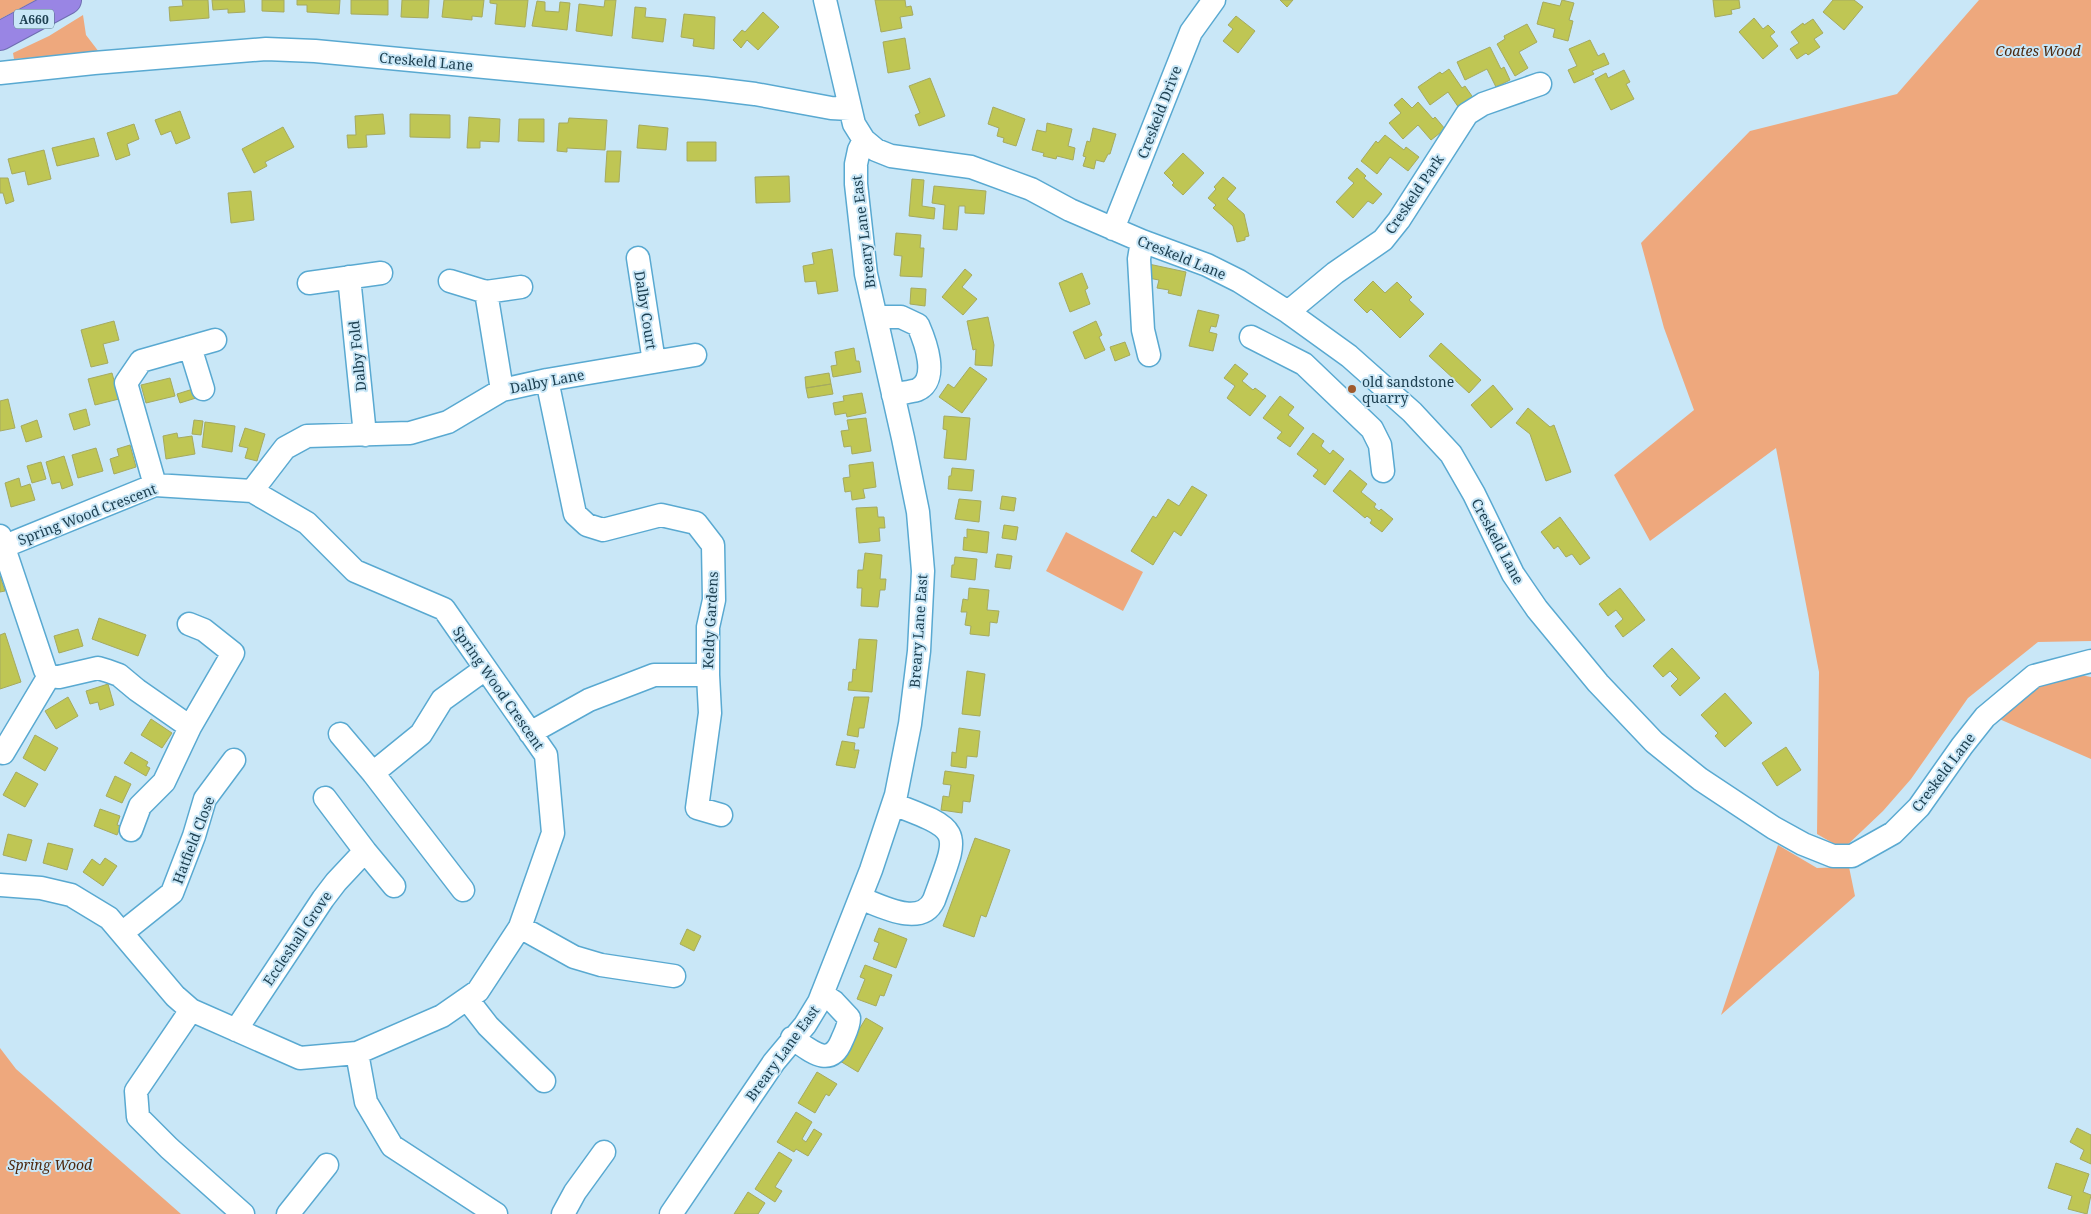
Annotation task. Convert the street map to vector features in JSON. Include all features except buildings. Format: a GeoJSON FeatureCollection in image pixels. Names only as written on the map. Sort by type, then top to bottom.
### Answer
{"type":"FeatureCollection","features":[{"type":"Feature","properties":{"kind":"highway","name":"A660"},"geometry":{"type":"LineString","coordinates":[[0,36],[67,0]]}},
{"type":"Feature","properties":{"kind":"street"},"geometry":{"type":"LineString","coordinates":[[824,0],[854,124],[864,140]]}},
{"type":"Feature","properties":{"kind":"street","name":"Creskeld Drive"},"geometry":{"type":"LineString","coordinates":[[1113,229],[1191,32],[1214,0]]}},
{"type":"Feature","properties":{"kind":"street","name":"Creskeld Lane"},"geometry":{"type":"LineString","coordinates":[[0,73],[94,63],[266,50],[315,51],[706,88],[755,94],[831,108],[850,109]]}},
{"type":"Feature","properties":{"kind":"street","name":"Creskeld Park"},"geometry":{"type":"LineString","coordinates":[[1288,312],[1315,288],[1383,240],[1399,220],[1467,114],[1483,104],[1540,84]]}},
{"type":"Feature","properties":{"kind":"street","name":"Creskeld Lane"},"geometry":{"type":"LineString","coordinates":[[864,140],[876,150],[891,156],[971,167],[1031,189],[1142,241],[1207,264],[1239,281],[1288,312],[1325,339],[1376,378],[1412,412],[1451,454],[1474,494],[1513,574],[1537,609],[1616,702],[1654,742],[1700,779],[1774,828],[1803,844],[1832,856],[1852,856],[1893,833],[1919,807],[1962,746],[1985,718],[2034,676],[2091,661]]}},
{"type":"Feature","properties":{"kind":"street","name":"Breary Lane East"},"geometry":{"type":"LineString","coordinates":[[671,1214],[774,1062],[792,1038],[805,1025],[822,994],[860,898],[893,804],[910,724],[919,651],[923,571],[918,512],[866,274],[857,202],[856,164],[859,150],[864,140]]}},
{"type":"Feature","properties":{"kind":"street"},"geometry":{"type":"LineString","coordinates":[[1142,241],[1139,259],[1143,330],[1150,355]]}},
{"type":"Feature","properties":{"kind":"street","name":"Dalby Court"},"geometry":{"type":"LineString","coordinates":[[638,258],[654,362]]}},
{"type":"Feature","properties":{"kind":"street"},"geometry":{"type":"LineString","coordinates":[[309,283],[381,273]]}},
{"type":"Feature","properties":{"kind":"street","name":"Dalby Fold"},"geometry":{"type":"LineString","coordinates":[[349,277],[365,435]]}},
{"type":"Feature","properties":{"kind":"street"},"geometry":{"type":"LineString","coordinates":[[450,281],[486,292],[520,287]]}},
{"type":"Feature","properties":{"kind":"street"},"geometry":{"type":"LineString","coordinates":[[486,292],[502,390]]}},
{"type":"Feature","properties":{"kind":"street"},"geometry":{"type":"LineString","coordinates":[[876,317],[901,317],[918,325],[929,352],[928,377],[918,389],[893,395]]}},
{"type":"Feature","properties":{"kind":"street"},"geometry":{"type":"LineString","coordinates":[[1251,337],[1304,364],[1372,429],[1380,445],[1383,471]]}},
{"type":"Feature","properties":{"kind":"street"},"geometry":{"type":"LineString","coordinates":[[1304,364],[1325,339]]}},
{"type":"Feature","properties":{"kind":"street"},"geometry":{"type":"LineString","coordinates":[[155,485],[126,383],[141,361],[215,340]]}},
{"type":"Feature","properties":{"kind":"street"},"geometry":{"type":"LineString","coordinates":[[190,348],[203,389]]}},
{"type":"Feature","properties":{"kind":"street","name":"Dalby Lane"},"geometry":{"type":"LineString","coordinates":[[252,491],[285,448],[307,436],[410,434],[448,422],[502,390],[547,380],[695,355]]}},
{"type":"Feature","properties":{"kind":"street","name":"Keldy Gardens"},"geometry":{"type":"LineString","coordinates":[[547,380],[574,514],[587,525],[603,530],[661,515],[696,523],[712,546],[714,600],[708,626],[710,713],[689,805],[721,815]]}},
{"type":"Feature","properties":{"kind":"street","name":"Spring Wood Crescent"},"geometry":{"type":"LineString","coordinates":[[0,885],[41,888],[71,895],[109,918],[175,996],[191,1010],[300,1058],[357,1053],[442,1016],[478,991],[520,926],[553,833],[546,755],[444,609],[355,571],[307,523],[252,491],[155,485],[1,544]]}},
{"type":"Feature","properties":{"kind":"street"},"geometry":{"type":"LineString","coordinates":[[1,544],[45,670],[49,676]]}},
{"type":"Feature","properties":{"kind":"street"},"geometry":{"type":"LineString","coordinates":[[130,830],[140,806],[164,782],[190,727],[233,653],[204,630],[189,624]]}},
{"type":"Feature","properties":{"kind":"street"},"geometry":{"type":"LineString","coordinates":[[49,676],[59,677],[98,668],[108,671],[119,675],[190,727]]}},
{"type":"Feature","properties":{"kind":"street"},"geometry":{"type":"LineString","coordinates":[[373,773],[421,734],[442,700],[486,669]]}},
{"type":"Feature","properties":{"kind":"street"},"geometry":{"type":"LineString","coordinates":[[530,733],[589,700],[654,675],[708,676]]}},
{"type":"Feature","properties":{"kind":"street"},"geometry":{"type":"LineString","coordinates":[[3,753],[49,676]]}},
{"type":"Feature","properties":{"kind":"street"},"geometry":{"type":"LineString","coordinates":[[340,734],[373,773],[463,890]]}},
{"type":"Feature","properties":{"kind":"street","name":"Hatfield Close"},"geometry":{"type":"LineString","coordinates":[[122,933],[172,893],[194,836],[205,799],[234,760]]}},
{"type":"Feature","properties":{"kind":"street"},"geometry":{"type":"LineString","coordinates":[[326,798],[365,851],[394,886]]}},
{"type":"Feature","properties":{"kind":"street"},"geometry":{"type":"LineString","coordinates":[[860,898],[906,914],[923,913],[930,908],[934,900],[952,851],[953,841],[941,825],[893,804]]}},
{"type":"Feature","properties":{"kind":"street","name":"Eccleshall Grove"},"geometry":{"type":"LineString","coordinates":[[236,1030],[323,899],[365,851]]}},
{"type":"Feature","properties":{"kind":"street"},"geometry":{"type":"LineString","coordinates":[[520,926],[574,957],[601,965],[674,976]]}},
{"type":"Feature","properties":{"kind":"street"},"geometry":{"type":"LineString","coordinates":[[792,1038],[816,1054],[823,1056],[838,1051],[849,1023],[849,1018],[834,1002],[822,994]]}},
{"type":"Feature","properties":{"kind":"street"},"geometry":{"type":"LineString","coordinates":[[467,999],[488,1026],[544,1081]]}},
{"type":"Feature","properties":{"kind":"street"},"geometry":{"type":"LineString","coordinates":[[191,1010],[136,1091],[138,1117],[169,1148],[242,1214]]}},
{"type":"Feature","properties":{"kind":"street"},"geometry":{"type":"LineString","coordinates":[[357,1053],[366,1102],[392,1146],[496,1214]]}},
{"type":"Feature","properties":{"kind":"street"},"geometry":{"type":"LineString","coordinates":[[563,1214],[575,1192],[604,1152]]}},
{"type":"Feature","properties":{"kind":"street"},"geometry":{"type":"LineString","coordinates":[[288,1214],[327,1165]]}},
{"type":"Feature","properties":{"kind":"green space"},"geometry":{"type":"Polygon","coordinates":[[[0,0],[36,0],[0,19],[0,0]]]}},
{"type":"Feature","properties":{"kind":"green space","name":"Coates Wood"},"geometry":{"type":"Polygon","coordinates":[[[1979,0],[2091,0],[2091,641],[2038,642],[1968,698],[1911,779],[1883,811],[1843,849],[1817,834],[1819,672],[1776,448],[1650,541],[1614,475],[1694,410],[1664,328],[1641,243],[1750,131],[1897,94],[1979,0]]]}},
{"type":"Feature","properties":{"kind":"green space"},"geometry":{"type":"Polygon","coordinates":[[[83,15],[86,35],[99,52],[14,59],[13,53],[49,36],[83,15]]]}},
{"type":"Feature","properties":{"kind":"green space"},"geometry":{"type":"Polygon","coordinates":[[[1066,532],[1143,572],[1123,611],[1046,571],[1066,532]]]}},
{"type":"Feature","properties":{"kind":"green space"},"geometry":{"type":"Polygon","coordinates":[[[2075,674],[2091,677],[2091,759],[1997,718],[2039,683],[2075,674]]]}},
{"type":"Feature","properties":{"kind":"green space"},"geometry":{"type":"Polygon","coordinates":[[[1778,845],[1817,868],[1849,867],[1855,896],[1721,1015],[1778,845]]]}},
{"type":"Feature","properties":{"kind":"green space","name":"Spring Wood"},"geometry":{"type":"Polygon","coordinates":[[[0,1048],[16,1069],[181,1214],[0,1214],[0,1048]]]}},
{"type":"Feature","properties":{"kind":"place","name":"old sandstone quarry"},"geometry":{"type":"Point","coordinates":[1352,389]}}]}
